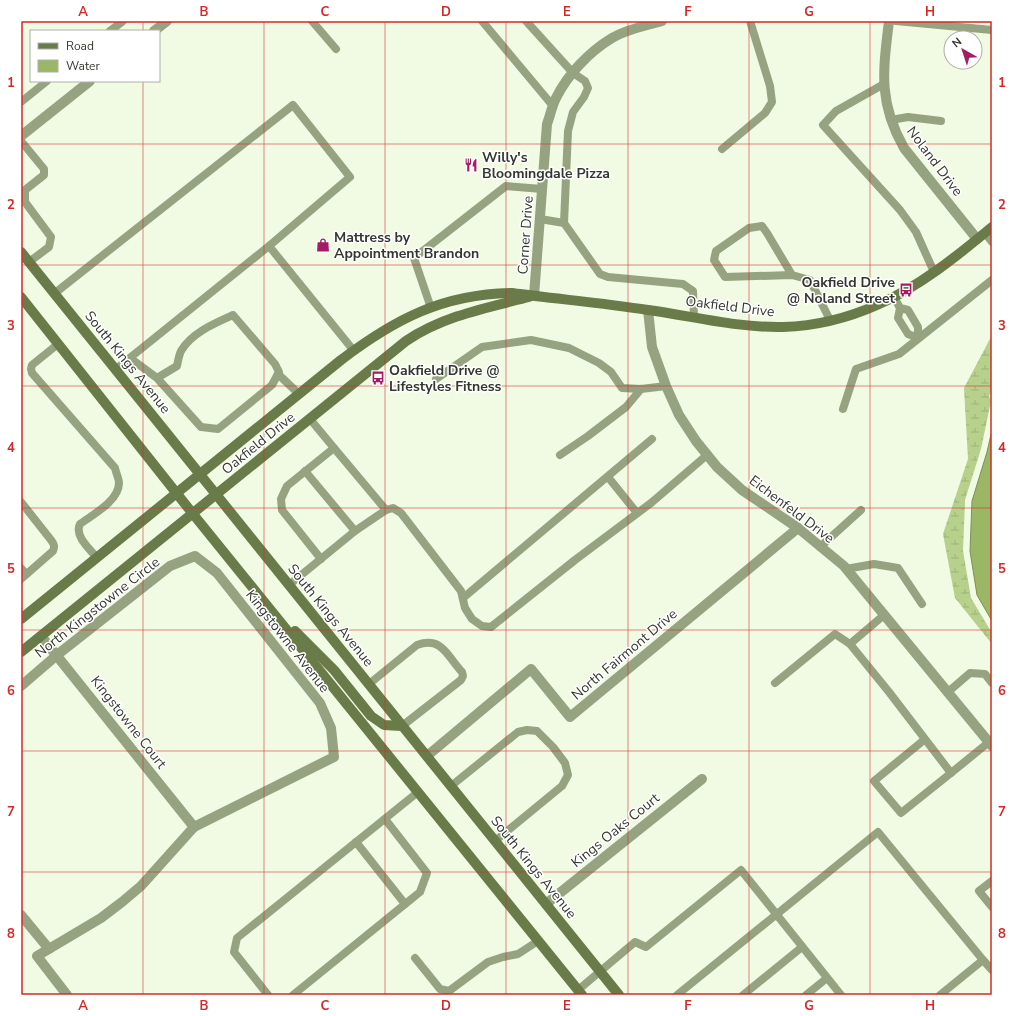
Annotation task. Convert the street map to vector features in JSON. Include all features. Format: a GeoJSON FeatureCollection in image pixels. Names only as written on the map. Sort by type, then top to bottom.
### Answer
{"type":"FeatureCollection","features":[{"type":"Feature","properties":{"kind":"main road","name":"Oakfield Drive"},"geometry":{"type":"LineString","coordinates":[[22,615],[97,558],[354,351],[390,326],[431,308],[457,300],[494,294],[512,293],[745,324],[783,327],[830,320],[876,306],[904,292],[934,272],[985,233]]}},
{"type":"Feature","properties":{"kind":"main road","name":"South Kings Avenue"},"geometry":{"type":"LineString","coordinates":[[21,252],[619,995]]}},
{"type":"Feature","properties":{"kind":"main road","name":"Oakfield Drive"},"geometry":{"type":"LineString","coordinates":[[21,652],[399,347],[421,332],[444,321],[534,296]]}},
{"type":"Feature","properties":{"kind":"main road"},"geometry":{"type":"LineString","coordinates":[[21,297],[176,493],[580,992]]}},
{"type":"Feature","properties":{"kind":"main road"},"geometry":{"type":"LineString","coordinates":[[259,596],[334,670],[371,716],[384,725],[402,726]]}},
{"type":"Feature","properties":{"kind":"street"},"geometry":{"type":"LineString","coordinates":[[155,30],[167,21]]}},
{"type":"Feature","properties":{"kind":"street","name":"Corner Drive"},"geometry":{"type":"LineString","coordinates":[[534,296],[547,124],[556,99],[567,79],[597,49],[613,38],[631,30],[662,21]]}},
{"type":"Feature","properties":{"kind":"street","name":"Noland Drive"},"geometry":{"type":"LineString","coordinates":[[889,21],[884,63],[884,84],[885,98],[895,132],[904,148],[985,233]]}},
{"type":"Feature","properties":{"kind":"street"},"geometry":{"type":"LineString","coordinates":[[21,136],[89,82]]}},
{"type":"Feature","properties":{"kind":"street","name":"Eichenfeld Drive"},"geometry":{"type":"LineString","coordinates":[[648,310],[652,347],[666,386],[680,415],[696,441],[717,467],[742,490],[798,528],[846,569],[991,744]]}},
{"type":"Feature","properties":{"kind":"street","name":"North Fairmont Drive"},"geometry":{"type":"LineString","coordinates":[[426,756],[531,669],[570,717],[798,528]]}},
{"type":"Feature","properties":{"kind":"street","name":"North Kingstowne Circle"},"geometry":{"type":"LineString","coordinates":[[21,686],[57,655],[170,566],[195,556]]}},
{"type":"Feature","properties":{"kind":"street","name":"Kingstowne Avenue"},"geometry":{"type":"LineString","coordinates":[[194,827],[334,757],[331,728],[320,703],[217,573],[195,556]]}},
{"type":"Feature","properties":{"kind":"street","name":"Kingstowne Court"},"geometry":{"type":"LineString","coordinates":[[41,636],[194,827]]}},
{"type":"Feature","properties":{"kind":"street","name":"Kings Oaks Court"},"geometry":{"type":"LineString","coordinates":[[546,904],[702,778]]}},
{"type":"Feature","properties":{"kind":"street"},"geometry":{"type":"LineString","coordinates":[[67,995],[37,956],[101,918],[122,902],[140,886],[194,827]]}},
{"type":"Feature","properties":{"kind":"street"},"geometry":{"type":"LineString","coordinates":[[21,915],[49,949]]}},
{"type":"Feature","properties":{"kind":"lane"},"geometry":{"type":"LineString","coordinates":[[111,30],[123,21]]}},
{"type":"Feature","properties":{"kind":"lane"},"geometry":{"type":"LineString","coordinates":[[312,21],[336,49]]}},
{"type":"Feature","properties":{"kind":"lane"},"geometry":{"type":"LineString","coordinates":[[482,21],[553,106]]}},
{"type":"Feature","properties":{"kind":"lane"},"geometry":{"type":"LineString","coordinates":[[526,21],[573,73],[585,82],[588,88],[584,97],[573,112],[568,131],[564,223],[600,274],[608,277],[683,284],[693,291],[694,317]]}},
{"type":"Feature","properties":{"kind":"lane"},"geometry":{"type":"LineString","coordinates":[[722,149],[766,113],[772,102],[770,86],[750,21]]}},
{"type":"Feature","properties":{"kind":"lane"},"geometry":{"type":"LineString","coordinates":[[896,21],[992,30]]}},
{"type":"Feature","properties":{"kind":"lane"},"geometry":{"type":"LineString","coordinates":[[21,102],[46,82]]}},
{"type":"Feature","properties":{"kind":"lane"},"geometry":{"type":"LineString","coordinates":[[884,84],[836,111],[823,125],[900,210],[916,232],[934,272]]}},
{"type":"Feature","properties":{"kind":"lane"},"geometry":{"type":"LineString","coordinates":[[55,293],[293,105],[350,177],[269,246],[116,370]]}},
{"type":"Feature","properties":{"kind":"lane"},"geometry":{"type":"LineString","coordinates":[[891,120],[908,117],[941,121]]}},
{"type":"Feature","properties":{"kind":"lane"},"geometry":{"type":"LineString","coordinates":[[21,136],[44,169],[44,175],[25,190],[25,202],[51,237],[49,247],[29,262]]}},
{"type":"Feature","properties":{"kind":"lane"},"geometry":{"type":"LineString","coordinates":[[431,308],[414,258],[506,186],[542,189]]}},
{"type":"Feature","properties":{"kind":"lane"},"geometry":{"type":"LineString","coordinates":[[540,219],[564,223]]}},
{"type":"Feature","properties":{"kind":"lane"},"geometry":{"type":"LineString","coordinates":[[792,275],[762,226],[749,228],[716,251],[714,260],[725,277],[792,275],[810,280],[830,320]]}},
{"type":"Feature","properties":{"kind":"lane"},"geometry":{"type":"LineString","coordinates":[[985,233],[992,242]]}},
{"type":"Feature","properties":{"kind":"lane"},"geometry":{"type":"LineString","coordinates":[[269,246],[354,351]]}},
{"type":"Feature","properties":{"kind":"lane"},"geometry":{"type":"LineString","coordinates":[[843,409],[856,369],[900,354],[992,280]]}},
{"type":"Feature","properties":{"kind":"lane"},"geometry":{"type":"LineString","coordinates":[[894,297],[900,308],[898,318],[908,334],[918,338]]}},
{"type":"Feature","properties":{"kind":"lane"},"geometry":{"type":"LineString","coordinates":[[900,308],[908,310],[918,327],[918,338]]}},
{"type":"Feature","properties":{"kind":"lane"},"geometry":{"type":"LineString","coordinates":[[130,358],[158,378],[201,427],[218,429],[272,385],[279,372],[275,364],[233,316],[192,337],[181,351],[177,366],[158,378]]}},
{"type":"Feature","properties":{"kind":"lane"},"geometry":{"type":"LineString","coordinates":[[436,379],[482,347],[531,340],[569,348],[600,363],[611,372],[622,388],[641,389],[666,386]]}},
{"type":"Feature","properties":{"kind":"lane"},"geometry":{"type":"LineString","coordinates":[[58,344],[32,365],[32,373],[115,468],[119,484],[113,500],[80,524],[78,528],[81,538],[97,558]]}},
{"type":"Feature","properties":{"kind":"lane"},"geometry":{"type":"LineString","coordinates":[[278,374],[300,394]]}},
{"type":"Feature","properties":{"kind":"lane"},"geometry":{"type":"LineString","coordinates":[[560,455],[626,407],[641,389]]}},
{"type":"Feature","properties":{"kind":"lane"},"geometry":{"type":"LineString","coordinates":[[310,419],[386,510]]}},
{"type":"Feature","properties":{"kind":"lane"},"geometry":{"type":"LineString","coordinates":[[463,598],[652,439]]}},
{"type":"Feature","properties":{"kind":"lane"},"geometry":{"type":"LineString","coordinates":[[321,559],[282,510],[281,499],[287,486],[334,448]]}},
{"type":"Feature","properties":{"kind":"lane"},"geometry":{"type":"LineString","coordinates":[[290,585],[355,531],[386,510],[393,508],[401,513],[461,590],[465,608],[472,618],[482,626],[491,627],[637,513],[707,454]]}},
{"type":"Feature","properties":{"kind":"lane"},"geometry":{"type":"LineString","coordinates":[[305,471],[355,531]]}},
{"type":"Feature","properties":{"kind":"lane"},"geometry":{"type":"LineString","coordinates":[[608,476],[637,513]]}},
{"type":"Feature","properties":{"kind":"lane"},"geometry":{"type":"LineString","coordinates":[[21,502],[54,545],[53,551],[23,574]]}},
{"type":"Feature","properties":{"kind":"lane"},"geometry":{"type":"LineString","coordinates":[[820,546],[861,510]]}},
{"type":"Feature","properties":{"kind":"lane"},"geometry":{"type":"LineString","coordinates":[[846,569],[874,564],[898,568],[922,604]]}},
{"type":"Feature","properties":{"kind":"lane"},"geometry":{"type":"LineString","coordinates":[[850,644],[884,615]]}},
{"type":"Feature","properties":{"kind":"lane"},"geometry":{"type":"LineString","coordinates":[[775,683],[836,634],[850,644],[951,773]]}},
{"type":"Feature","properties":{"kind":"lane"},"geometry":{"type":"LineString","coordinates":[[369,684],[417,645],[424,642],[439,644],[462,672],[463,676],[461,680],[402,726]]}},
{"type":"Feature","properties":{"kind":"lane"},"geometry":{"type":"LineString","coordinates":[[948,692],[970,673],[985,674],[992,683]]}},
{"type":"Feature","properties":{"kind":"lane"},"geometry":{"type":"LineString","coordinates":[[451,786],[518,732],[527,730],[537,731],[553,747],[565,763],[568,775],[562,786],[495,841]]}},
{"type":"Feature","properties":{"kind":"lane"},"geometry":{"type":"LineString","coordinates":[[924,740],[874,781],[901,814],[951,773],[991,744]]}},
{"type":"Feature","properties":{"kind":"lane"},"geometry":{"type":"LineString","coordinates":[[268,995],[234,952],[237,938],[418,792]]}},
{"type":"Feature","properties":{"kind":"lane"},"geometry":{"type":"LineString","coordinates":[[293,995],[420,892],[427,873],[385,819]]}},
{"type":"Feature","properties":{"kind":"lane"},"geometry":{"type":"LineString","coordinates":[[677,995],[878,832],[992,970]]}},
{"type":"Feature","properties":{"kind":"lane"},"geometry":{"type":"LineString","coordinates":[[356,842],[405,904]]}},
{"type":"Feature","properties":{"kind":"lane"},"geometry":{"type":"LineString","coordinates":[[580,992],[600,972],[635,942],[646,947],[741,870],[841,995]]}},
{"type":"Feature","properties":{"kind":"lane"},"geometry":{"type":"LineString","coordinates":[[992,881],[980,891],[992,907]]}},
{"type":"Feature","properties":{"kind":"lane"},"geometry":{"type":"LineString","coordinates":[[415,958],[440,989],[449,992],[488,962],[518,954],[538,941]]}},
{"type":"Feature","properties":{"kind":"lane"},"geometry":{"type":"LineString","coordinates":[[743,995],[802,947]]}},
{"type":"Feature","properties":{"kind":"lane"},"geometry":{"type":"LineString","coordinates":[[940,995],[983,960]]}},
{"type":"Feature","properties":{"kind":"lane"},"geometry":{"type":"LineString","coordinates":[[806,995],[827,978]]}},
{"type":"Feature","properties":{"kind":"green space"},"geometry":{"type":"Polygon","coordinates":[[[992,335],[992,390],[989,396],[991,401],[981,449],[965,500],[963,551],[971,598],[992,633],[992,644],[955,598],[943,534],[968,459],[964,388],[992,335]]]}},
{"type":"Feature","properties":{"kind":"water"},"geometry":{"type":"Polygon","coordinates":[[[992,430],[992,621],[977,595],[970,551],[972,501],[992,430]]]}},
{"type":"Feature","properties":{"kind":"place","name":"Willy's Bloomingdale Pizza"},"geometry":{"type":"Point","coordinates":[471,165]}},
{"type":"Feature","properties":{"kind":"place","name":"Mattress by Appointment Brandon"},"geometry":{"type":"Point","coordinates":[323,245]}},
{"type":"Feature","properties":{"kind":"place","name":"Oakfield Drive @ Noland Street"},"geometry":{"type":"Point","coordinates":[906,290]}},
{"type":"Feature","properties":{"kind":"place","name":"Oakfield Drive @ Lifestyles Fitness"},"geometry":{"type":"Point","coordinates":[378,378]}}]}
